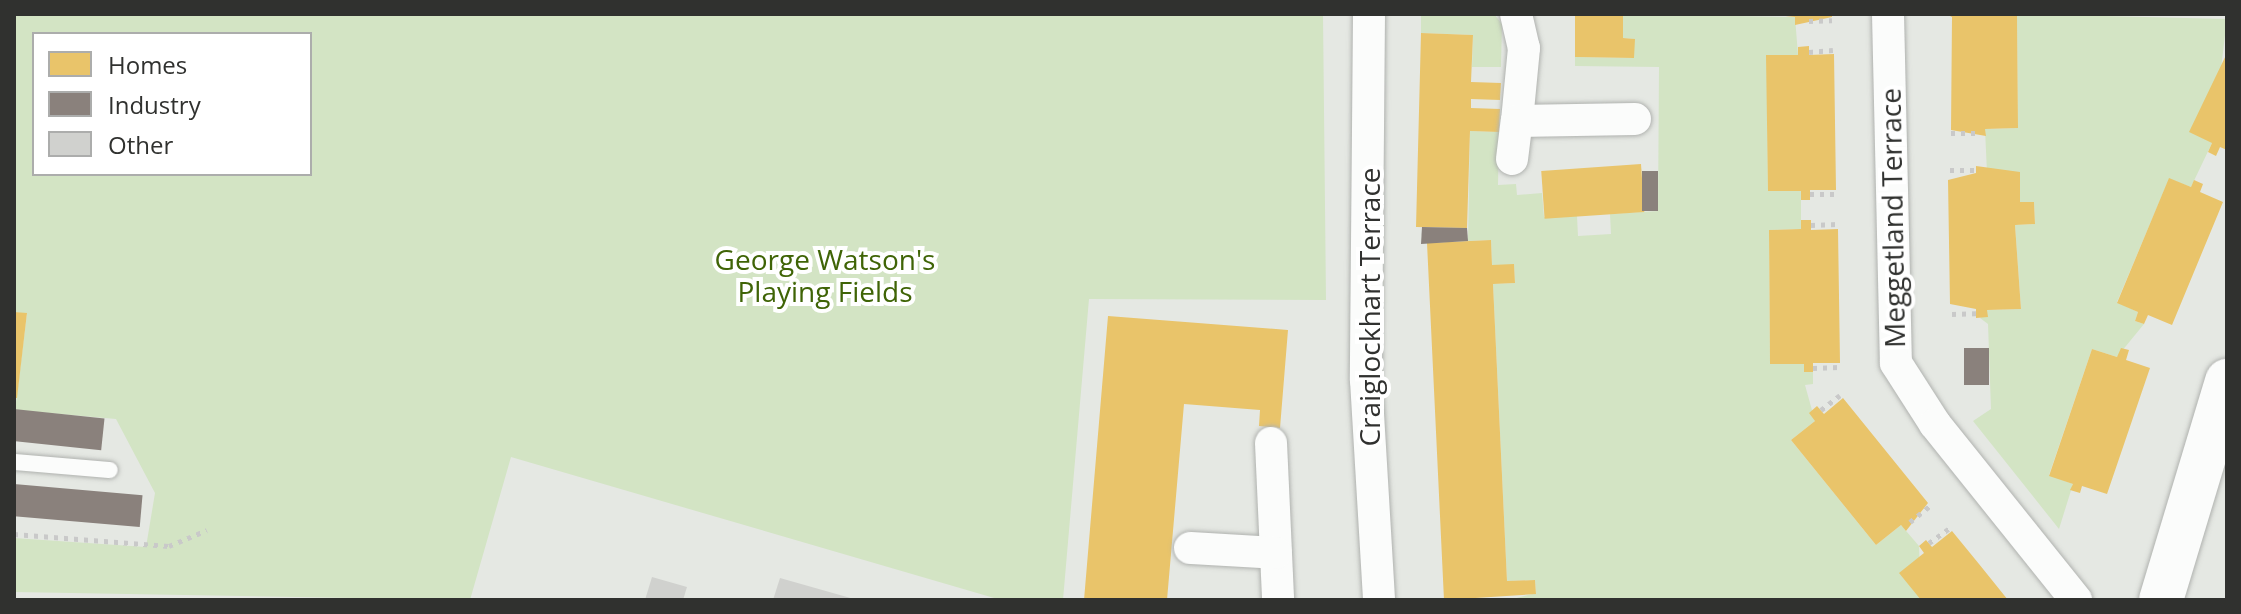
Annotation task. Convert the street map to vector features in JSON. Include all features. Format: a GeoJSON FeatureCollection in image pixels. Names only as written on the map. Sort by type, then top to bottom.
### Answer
{"type":"FeatureCollection","features":[{"type":"Feature","properties":{"kind":"street","name":"Craiglockhart Terrace"},"geometry":{"type":"LineString","coordinates":[[1369,14],[1366,380],[1379,600]]}},
{"type":"Feature","properties":{"kind":"street"},"geometry":{"type":"LineString","coordinates":[[1512,159],[1524,48],[1516,14]]}},
{"type":"Feature","properties":{"kind":"street","name":"Meggetland Terrace"},"geometry":{"type":"LineString","coordinates":[[1888,14],[1896,363],[1958,455],[2076,600]]}},
{"type":"Feature","properties":{"kind":"street"},"geometry":{"type":"LineString","coordinates":[[1517,121],[1635,119]]}},
{"type":"Feature","properties":{"kind":"street"},"geometry":{"type":"LineString","coordinates":[[2161,600],[2227,381]]}},
{"type":"Feature","properties":{"kind":"street"},"geometry":{"type":"LineString","coordinates":[[1271,443],[1278,600]]}},
{"type":"Feature","properties":{"kind":"street"},"geometry":{"type":"LineString","coordinates":[[1190,548],[1276,553]]}},
{"type":"Feature","properties":{"kind":"lane"},"geometry":{"type":"LineString","coordinates":[[14,462],[110,470]]}},
{"type":"Feature","properties":{"kind":"path"},"geometry":{"type":"LineString","coordinates":[[1809,21],[1832,20]]}},
{"type":"Feature","properties":{"kind":"path"},"geometry":{"type":"LineString","coordinates":[[1809,52],[1833,50]]}},
{"type":"Feature","properties":{"kind":"path"},"geometry":{"type":"LineString","coordinates":[[1951,133],[1976,133]]}},
{"type":"Feature","properties":{"kind":"path"},"geometry":{"type":"LineString","coordinates":[[1950,170],[1977,170]]}},
{"type":"Feature","properties":{"kind":"path"},"geometry":{"type":"LineString","coordinates":[[1810,194],[1835,194]]}},
{"type":"Feature","properties":{"kind":"path"},"geometry":{"type":"LineString","coordinates":[[1811,225],[1838,224]]}},
{"type":"Feature","properties":{"kind":"path"},"geometry":{"type":"LineString","coordinates":[[1952,314],[1976,313]]}},
{"type":"Feature","properties":{"kind":"path"},"geometry":{"type":"LineString","coordinates":[[1813,368],[1839,367]]}},
{"type":"Feature","properties":{"kind":"path"},"geometry":{"type":"LineString","coordinates":[[1821,410],[1840,395]]}},
{"type":"Feature","properties":{"kind":"path"},"geometry":{"type":"LineString","coordinates":[[1910,522],[1931,505]]}},
{"type":"Feature","properties":{"kind":"path"},"geometry":{"type":"LineString","coordinates":[[1929,543],[1950,528]]}},
{"type":"Feature","properties":{"kind":"path"},"geometry":{"type":"LineString","coordinates":[[14,534],[169,546],[207,530]]}},
{"type":"Feature","properties":{"kind":"green space","name":"George Watson's Playing Fields"},"geometry":{"type":"Polygon","coordinates":[[[14,14],[1323,14],[1326,300],[1089,299],[1063,600],[1001,600],[511,457],[470,600],[14,592],[14,538],[146,547],[155,493],[116,419],[15,410],[27,314],[14,312],[14,14]]]}},
{"type":"Feature","properties":{"kind":"green space"},"geometry":{"type":"Polygon","coordinates":[[[1421,14],[1494,14],[1502,24],[1501,67],[1472,67],[1473,35],[1421,33],[1421,14]]]}},
{"type":"Feature","properties":{"kind":"green space"},"geometry":{"type":"Polygon","coordinates":[[[1623,14],[1795,17],[1798,55],[1767,55],[1768,191],[1801,191],[1801,229],[1769,230],[1770,363],[1804,364],[1804,372],[1813,372],[1813,384],[1805,385],[1815,421],[1791,440],[1876,545],[1901,525],[1919,546],[1921,600],[1509,600],[1536,593],[1535,580],[1507,581],[1493,284],[1515,283],[1514,265],[1492,265],[1491,240],[1468,241],[1470,131],[1499,132],[1498,185],[1516,184],[1517,195],[1542,193],[1544,217],[1577,216],[1578,236],[1611,234],[1610,214],[1658,211],[1659,67],[1575,66],[1575,57],[1634,58],[1634,39],[1623,38],[1623,14]]]}},
{"type":"Feature","properties":{"kind":"green space"},"geometry":{"type":"Polygon","coordinates":[[[2017,14],[2227,19],[2212,143],[2191,187],[2169,179],[2117,302],[2138,312],[2135,321],[2144,324],[2117,357],[2092,349],[2049,475],[2073,484],[2059,529],[1973,421],[1991,409],[1988,324],[1980,318],[1987,310],[2021,309],[2015,225],[2035,224],[2034,202],[2020,202],[2020,172],[1987,173],[1985,129],[2018,128],[2017,14]]]}},
{"type":"Feature","properties":{"kind":"building: Homes"},"geometry":{"type":"Polygon","coordinates":[[[1575,14],[1623,14],[1623,38],[1635,39],[1634,58],[1575,57],[1575,14]]]}},
{"type":"Feature","properties":{"kind":"building: Homes"},"geometry":{"type":"Polygon","coordinates":[[[1765,14],[1832,14],[1832,17],[1795,25],[1795,17],[1765,14]]]}},
{"type":"Feature","properties":{"kind":"building: Homes"},"geometry":{"type":"Polygon","coordinates":[[[1946,14],[2017,14],[2018,128],[1985,129],[1986,136],[1951,130],[1952,17],[1946,14]]]}},
{"type":"Feature","properties":{"kind":"building: Homes"},"geometry":{"type":"Polygon","coordinates":[[[1421,33],[1473,35],[1471,82],[1501,83],[1500,100],[1471,99],[1471,108],[1500,109],[1499,132],[1470,131],[1467,228],[1416,227],[1421,33]]]}},
{"type":"Feature","properties":{"kind":"building: Homes"},"geometry":{"type":"Polygon","coordinates":[[[1809,46],[1809,55],[1834,54],[1836,190],[1810,190],[1810,200],[1801,200],[1801,191],[1768,191],[1766,55],[1798,55],[1798,47],[1809,46]]]}},
{"type":"Feature","properties":{"kind":"building: Homes"},"geometry":{"type":"Polygon","coordinates":[[[2227,53],[2227,150],[2220,147],[2216,156],[2208,152],[2212,143],[2189,132],[2227,53]]]}},
{"type":"Feature","properties":{"kind":"building: Homes"},"geometry":{"type":"Polygon","coordinates":[[[1641,164],[1644,212],[1545,219],[1541,171],[1641,164]]]}},
{"type":"Feature","properties":{"kind":"building: Homes"},"geometry":{"type":"Polygon","coordinates":[[[1976,166],[2020,172],[2020,202],[2034,202],[2035,224],[2015,225],[2021,309],[1987,310],[1988,317],[1976,318],[1976,309],[1950,304],[1948,180],[1976,173],[1976,166]]]}},
{"type":"Feature","properties":{"kind":"building: Homes"},"geometry":{"type":"Polygon","coordinates":[[[2169,178],[2191,187],[2194,180],[2203,184],[2200,192],[2223,202],[2172,325],[2148,315],[2144,324],[2135,321],[2138,312],[2117,303],[2169,178]]]}},
{"type":"Feature","properties":{"kind":"building: Homes"},"geometry":{"type":"Polygon","coordinates":[[[1801,220],[1811,220],[1811,230],[1838,229],[1840,363],[1813,363],[1813,372],[1804,372],[1804,364],[1770,364],[1769,230],[1801,229],[1801,220]]]}},
{"type":"Feature","properties":{"kind":"building: Homes"},"geometry":{"type":"Polygon","coordinates":[[[1491,240],[1492,265],[1514,264],[1515,283],[1493,284],[1507,581],[1535,580],[1536,594],[1444,600],[1427,243],[1491,240]]]}},
{"type":"Feature","properties":{"kind":"building: Homes"},"geometry":{"type":"Polygon","coordinates":[[[14,312],[27,313],[17,398],[14,398],[14,312]]]}},
{"type":"Feature","properties":{"kind":"building: Homes"},"geometry":{"type":"Polygon","coordinates":[[[1108,316],[1288,330],[1280,428],[1259,426],[1260,410],[1184,404],[1167,600],[1084,600],[1108,316]]]}},
{"type":"Feature","properties":{"kind":"building: Homes"},"geometry":{"type":"Polygon","coordinates":[[[2121,348],[2129,350],[2126,360],[2150,368],[2107,494],[2082,486],[2080,493],[2070,490],[2073,484],[2049,476],[2092,349],[2117,357],[2121,348]]]}},
{"type":"Feature","properties":{"kind":"building: Homes"},"geometry":{"type":"Polygon","coordinates":[[[1843,398],[1928,503],[1906,531],[1901,525],[1876,545],[1791,440],[1815,421],[1809,413],[1817,406],[1824,414],[1843,398]]]}},
{"type":"Feature","properties":{"kind":"building: Homes"},"geometry":{"type":"Polygon","coordinates":[[[1952,531],[2008,600],[1921,600],[1899,573],[1924,553],[1919,546],[1926,540],[1932,547],[1952,531]]]}},
{"type":"Feature","properties":{"kind":"building: Industry"},"geometry":{"type":"Polygon","coordinates":[[[1642,171],[1658,171],[1658,211],[1642,211],[1642,171]]]}},
{"type":"Feature","properties":{"kind":"building: Industry"},"geometry":{"type":"Polygon","coordinates":[[[1422,227],[1467,228],[1468,241],[1421,244],[1422,227]]]}},
{"type":"Feature","properties":{"kind":"building: Industry"},"geometry":{"type":"Polygon","coordinates":[[[1964,348],[1989,348],[1989,385],[1964,385],[1964,348]]]}},
{"type":"Feature","properties":{"kind":"building: Industry"},"geometry":{"type":"Polygon","coordinates":[[[14,409],[105,419],[101,450],[14,441],[14,409]]]}},
{"type":"Feature","properties":{"kind":"building: Industry"},"geometry":{"type":"Polygon","coordinates":[[[14,484],[143,495],[140,527],[14,516],[14,484]]]}},
{"type":"Feature","properties":{"kind":"building: Other"},"geometry":{"type":"Polygon","coordinates":[[[652,577],[687,587],[683,600],[645,600],[652,577]]]}},
{"type":"Feature","properties":{"kind":"building: Other"},"geometry":{"type":"Polygon","coordinates":[[[780,578],[854,599],[854,600],[773,600],[780,578]]]}}]}
